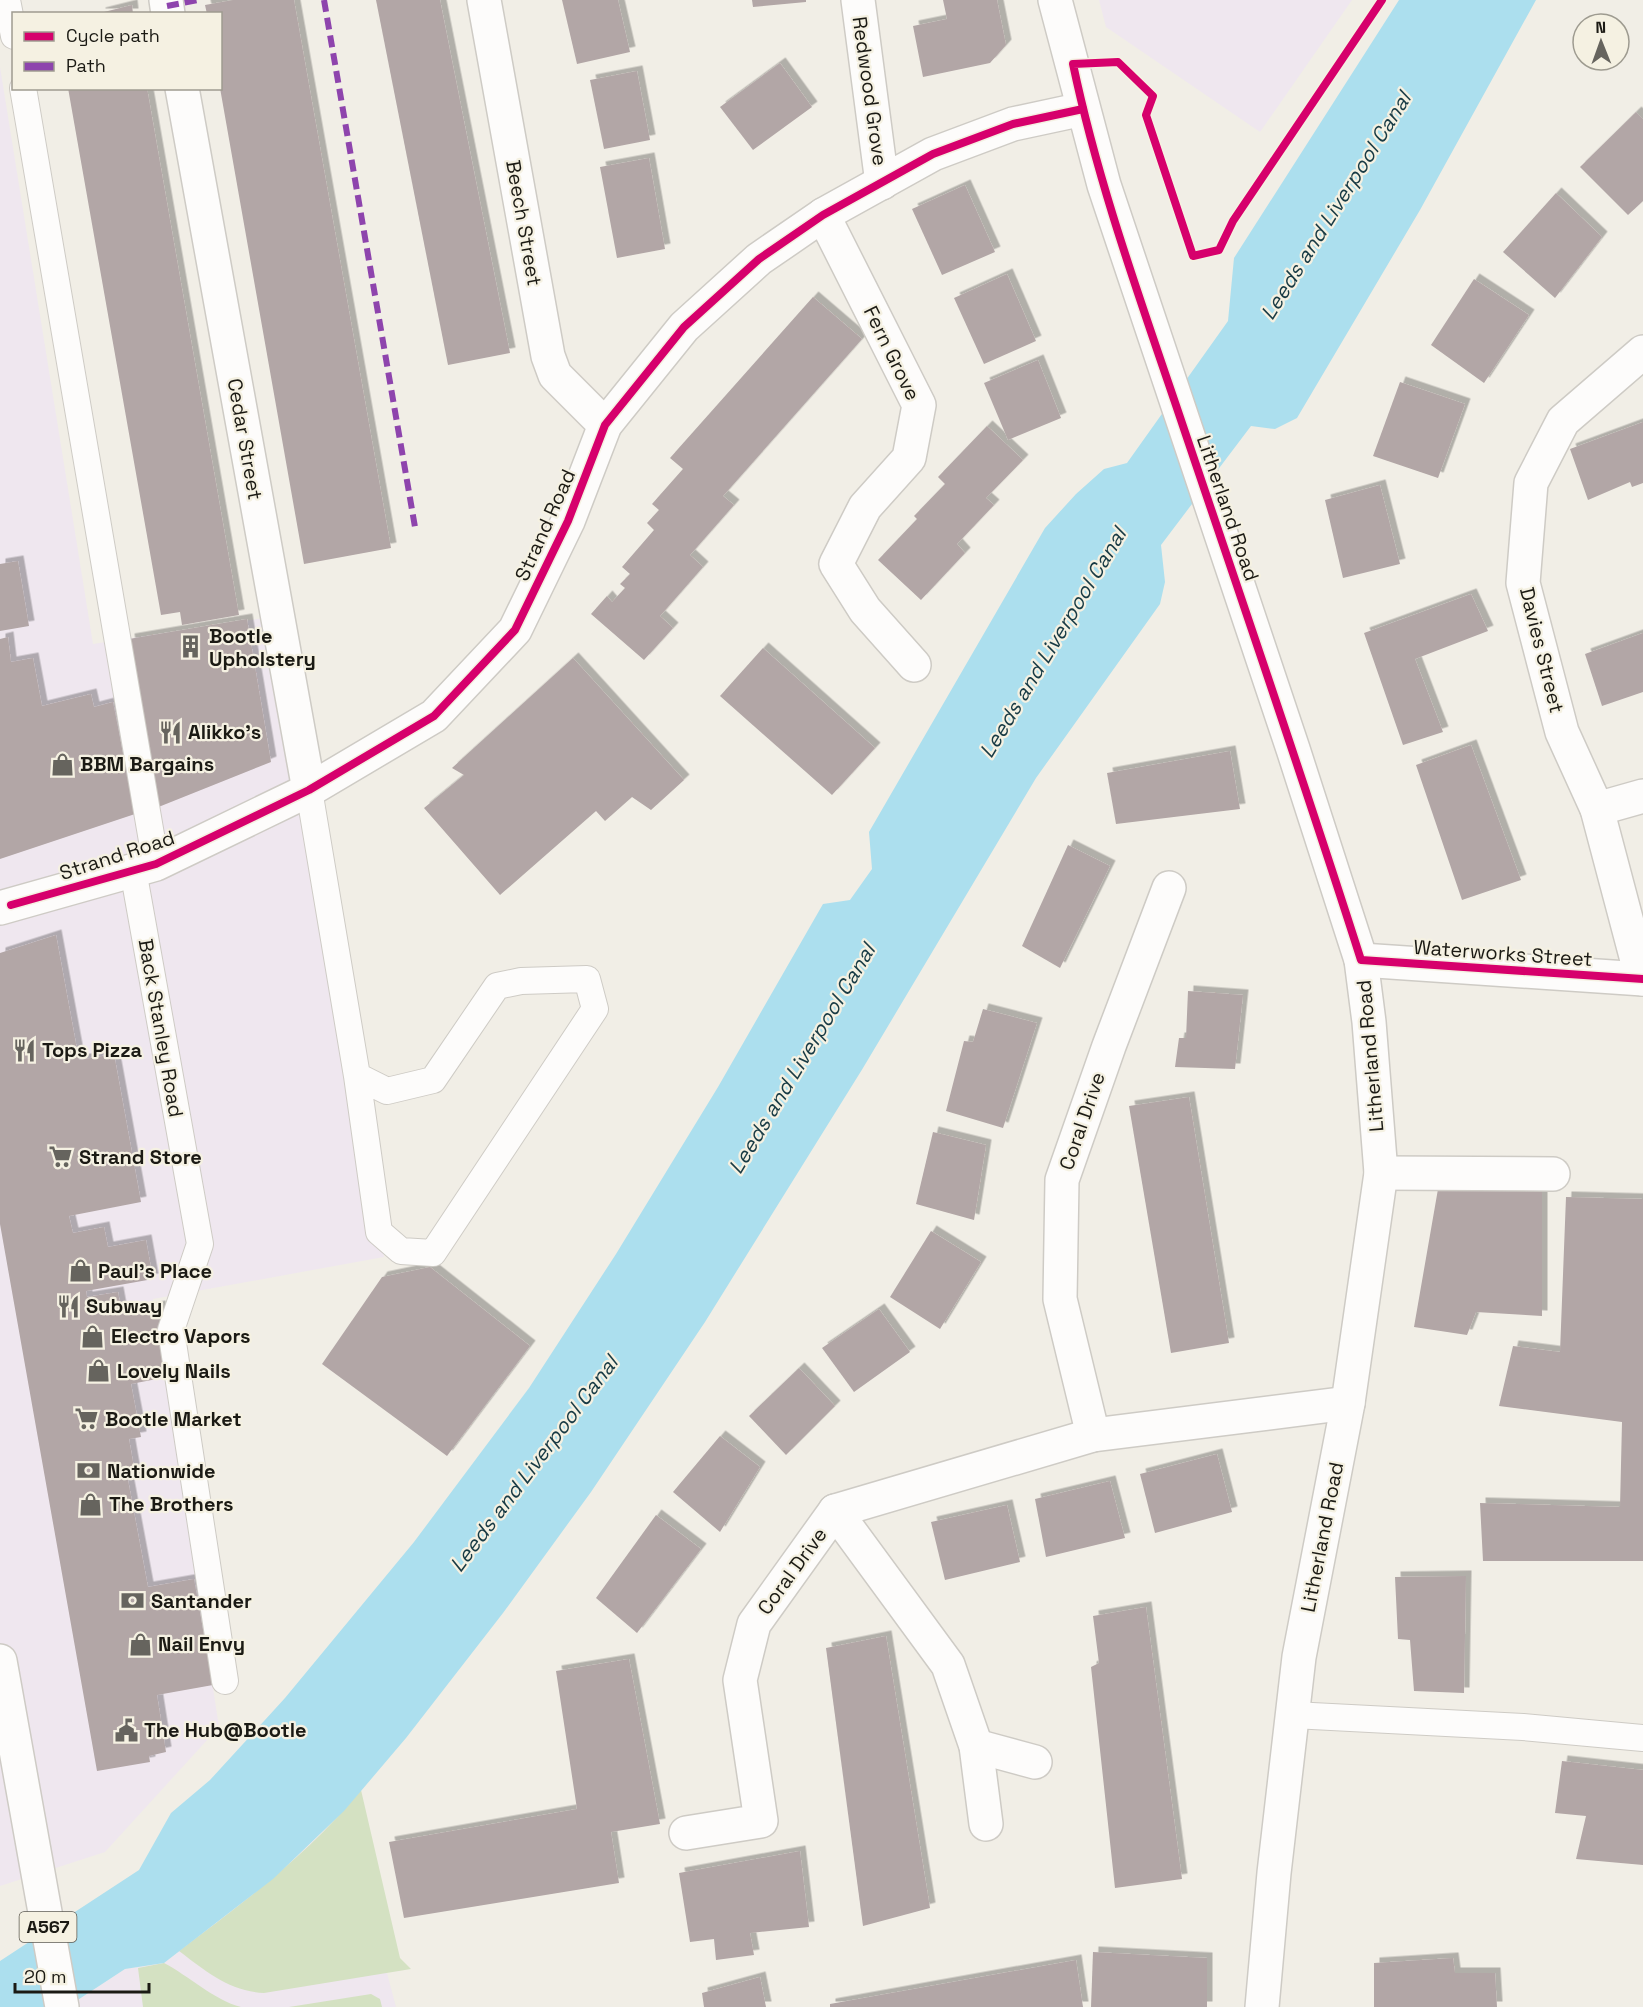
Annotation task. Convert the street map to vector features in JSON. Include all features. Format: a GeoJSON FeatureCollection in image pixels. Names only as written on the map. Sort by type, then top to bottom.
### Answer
{"type":"FeatureCollection","features":[{"type":"Feature","properties":{"kind":"street","name":"Beech Street"},"geometry":{"type":"LineString","coordinates":[[484,0],[548,356],[555,375],[605,425]]}},
{"type":"Feature","properties":{"kind":"street","name":"Redwood Grove"},"geometry":{"type":"LineString","coordinates":[[858,0],[882,183]]}},
{"type":"Feature","properties":{"kind":"street","name":"Litherland Road"},"geometry":{"type":"LineString","coordinates":[[1055,0],[1083,110],[1143,307],[1361,960],[1381,1173],[1348,1403],[1299,1657],[1262,2007]]}},
{"type":"Feature","properties":{"kind":"street","name":"Cedar Street"},"geometry":{"type":"LineString","coordinates":[[182,90],[309,790]]}},
{"type":"Feature","properties":{"kind":"street","name":"Strand Road"},"geometry":{"type":"LineString","coordinates":[[5,906],[145,867],[309,790],[434,716],[515,630],[568,521],[605,425],[684,327],[759,259],[823,215],[933,154],[1014,124],[1083,110]]}},
{"type":"Feature","properties":{"kind":"street","name":"Fern Grove"},"geometry":{"type":"LineString","coordinates":[[823,215],[919,405],[909,458],[865,507],[836,564],[865,610],[914,665]]}},
{"type":"Feature","properties":{"kind":"street","name":"Davies Street"},"geometry":{"type":"LineString","coordinates":[[1642,979],[1597,809],[1562,732],[1523,583],[1531,483],[1563,422],[1643,352]]}},
{"type":"Feature","properties":{"kind":"street"},"geometry":{"type":"LineString","coordinates":[[1597,809],[1643,796]]}},
{"type":"Feature","properties":{"kind":"street","name":"Coral Drive"},"geometry":{"type":"LineString","coordinates":[[1093,1435],[1060,1299],[1062,1180],[1109,1046],[1169,888]]}},
{"type":"Feature","properties":{"kind":"street","name":"Waterworks Street"},"geometry":{"type":"LineString","coordinates":[[1361,960],[1642,979]]}},
{"type":"Feature","properties":{"kind":"street"},"geometry":{"type":"LineString","coordinates":[[1381,1173],[1553,1174]]}},
{"type":"Feature","properties":{"kind":"street","name":"Coral Drive"},"geometry":{"type":"LineString","coordinates":[[686,1833],[761,1821],[740,1680],[754,1624],[835,1511],[1093,1435],[1348,1403]]}},
{"type":"Feature","properties":{"kind":"street"},"geometry":{"type":"LineString","coordinates":[[835,1511],[948,1665],[976,1746],[986,1824]]}},
{"type":"Feature","properties":{"kind":"street","name":"A567"},"geometry":{"type":"LineString","coordinates":[[0,1661],[62,2007]]}},
{"type":"Feature","properties":{"kind":"street"},"geometry":{"type":"LineString","coordinates":[[976,1746],[1035,1762]]}},
{"type":"Feature","properties":{"kind":"lane"},"geometry":{"type":"LineString","coordinates":[[7,0],[12,26]]}},
{"type":"Feature","properties":{"kind":"lane","name":"Back Stanley Road"},"geometry":{"type":"LineString","coordinates":[[22,90],[145,867],[200,1244],[171,1330],[225,1681]]}},
{"type":"Feature","properties":{"kind":"lane"},"geometry":{"type":"LineString","coordinates":[[309,790],[357,1076],[379,1232],[401,1251],[433,1253],[595,1009],[587,979],[520,981],[497,986],[433,1080],[387,1091],[357,1076]]}},
{"type":"Feature","properties":{"kind":"lane"},"geometry":{"type":"LineString","coordinates":[[1293,1715],[1523,1727],[1643,1738]]}},
{"type":"Feature","properties":{"kind":"shaded area"},"geometry":{"type":"Polygon","coordinates":[[[1099,0],[1352,0],[1260,132],[1106,27],[1099,0]]]}},
{"type":"Feature","properties":{"kind":"shaded area"},"geometry":{"type":"Polygon","coordinates":[[[0,67],[93,644],[277,616],[301,744],[384,1257],[153,1299],[219,1727],[105,1852],[0,1886],[0,67]]]}},
{"type":"Feature","properties":{"kind":"shaded area"},"geometry":{"type":"Polygon","coordinates":[[[344,1812],[396,2007],[67,2007],[125,1969],[164,1963],[273,1879],[344,1812]]]}},
{"type":"Feature","properties":{"kind":"green space"},"geometry":{"type":"Polygon","coordinates":[[[361,1790],[400,1958],[411,1969],[264,1993],[240,1989],[229,1984],[209,1973],[179,1951],[298,1856],[361,1790]]]}},
{"type":"Feature","properties":{"kind":"green space"},"geometry":{"type":"Polygon","coordinates":[[[164,1963],[221,1999],[241,2007],[143,2007],[138,1968],[164,1963]]]}},
{"type":"Feature","properties":{"kind":"green space"},"geometry":{"type":"Polygon","coordinates":[[[371,1994],[380,1999],[382,2007],[289,2007],[371,1994]]]}},
{"type":"Feature","properties":{"kind":"water","name":"Leeds and Liverpool Canal"},"geometry":{"type":"Polygon","coordinates":[[[1399,0],[1536,0],[1420,210],[1297,418],[1275,429],[1251,426],[1161,545],[1165,582],[1160,604],[1036,778],[863,1068],[705,1322],[591,1492],[503,1613],[406,1738],[344,1811],[273,1879],[164,1963],[125,1969],[67,2007],[0,2007],[0,1961],[139,1870],[171,1813],[210,1780],[285,1698],[414,1542],[529,1388],[616,1254],[718,1087],[823,904],[850,900],[872,869],[869,832],[1045,528],[1076,494],[1104,469],[1127,463],[1228,321],[1234,258],[1399,0]]]}},
{"type":"Feature","properties":{"kind":"building"},"geometry":{"type":"Polygon","coordinates":[[[233,0],[294,0],[391,548],[304,564],[220,90],[222,12],[207,12],[205,5],[233,0]]]}},
{"type":"Feature","properties":{"kind":"building"},"geometry":{"type":"Polygon","coordinates":[[[376,0],[440,0],[510,353],[448,365],[376,0]]]}},
{"type":"Feature","properties":{"kind":"building"},"geometry":{"type":"Polygon","coordinates":[[[562,0],[618,0],[630,52],[577,64],[562,0]]]}},
{"type":"Feature","properties":{"kind":"building"},"geometry":{"type":"Polygon","coordinates":[[[752,0],[806,0],[806,2],[753,7],[752,0]]]}},
{"type":"Feature","properties":{"kind":"building"},"geometry":{"type":"Polygon","coordinates":[[[943,0],[997,0],[1006,45],[990,63],[923,77],[913,26],[947,19],[943,0]]]}},
{"type":"Feature","properties":{"kind":"building"},"geometry":{"type":"Polygon","coordinates":[[[132,5],[133,12],[104,12],[132,5]]]}},
{"type":"Feature","properties":{"kind":"building"},"geometry":{"type":"Polygon","coordinates":[[[780,63],[812,107],[753,150],[720,107],[780,63]]]}},
{"type":"Feature","properties":{"kind":"building"},"geometry":{"type":"Polygon","coordinates":[[[637,71],[650,140],[604,149],[590,80],[637,71]]]}},
{"type":"Feature","properties":{"kind":"building"},"geometry":{"type":"Polygon","coordinates":[[[68,90],[147,90],[239,615],[182,625],[180,612],[161,615],[68,90]]]}},
{"type":"Feature","properties":{"kind":"building"},"geometry":{"type":"Polygon","coordinates":[[[1636,112],[1643,119],[1643,201],[1628,215],[1580,167],[1636,112]]]}},
{"type":"Feature","properties":{"kind":"building"},"geometry":{"type":"Polygon","coordinates":[[[649,158],[665,249],[617,258],[600,167],[649,158]]]}},
{"type":"Feature","properties":{"kind":"building"},"geometry":{"type":"Polygon","coordinates":[[[965,185],[995,252],[942,275],[912,209],[965,185]]]}},
{"type":"Feature","properties":{"kind":"building"},"geometry":{"type":"Polygon","coordinates":[[[1556,193],[1602,237],[1555,298],[1503,252],[1556,193]]]}},
{"type":"Feature","properties":{"kind":"building"},"geometry":{"type":"Polygon","coordinates":[[[1007,274],[1036,341],[984,364],[954,298],[1007,274]]]}},
{"type":"Feature","properties":{"kind":"building"},"geometry":{"type":"Polygon","coordinates":[[[1474,279],[1529,315],[1484,383],[1431,345],[1474,279]]]}},
{"type":"Feature","properties":{"kind":"building"},"geometry":{"type":"Polygon","coordinates":[[[813,297],[862,339],[723,496],[734,505],[690,555],[703,567],[660,616],[673,628],[644,660],[591,614],[607,596],[612,602],[625,588],[620,584],[630,574],[622,567],[654,530],[647,523],[659,510],[652,504],[683,469],[670,458],[813,297]]]}},
{"type":"Feature","properties":{"kind":"building"},"geometry":{"type":"Polygon","coordinates":[[[1038,360],[1061,418],[1008,440],[984,383],[1038,360]]]}},
{"type":"Feature","properties":{"kind":"building"},"geometry":{"type":"Polygon","coordinates":[[[1400,382],[1465,404],[1438,478],[1373,456],[1400,382]]]}},
{"type":"Feature","properties":{"kind":"building"},"geometry":{"type":"Polygon","coordinates":[[[1643,422],[1643,483],[1632,487],[1630,482],[1588,500],[1570,449],[1643,422]]]}},
{"type":"Feature","properties":{"kind":"building"},"geometry":{"type":"Polygon","coordinates":[[[987,426],[1023,460],[986,498],[994,505],[957,544],[965,553],[921,600],[878,560],[917,519],[914,516],[945,484],[938,477],[987,426]]]}},
{"type":"Feature","properties":{"kind":"building"},"geometry":{"type":"Polygon","coordinates":[[[1380,485],[1400,564],[1343,578],[1325,500],[1380,485]]]}},
{"type":"Feature","properties":{"kind":"building"},"geometry":{"type":"Polygon","coordinates":[[[18,561],[29,626],[0,631],[0,564],[18,561]]]}},
{"type":"Feature","properties":{"kind":"building"},"geometry":{"type":"Polygon","coordinates":[[[1471,594],[1488,631],[1415,659],[1443,732],[1403,745],[1364,633],[1471,594]]]}},
{"type":"Feature","properties":{"kind":"building"},"geometry":{"type":"Polygon","coordinates":[[[247,619],[271,762],[156,808],[129,639],[247,619]]]}},
{"type":"Feature","properties":{"kind":"building"},"geometry":{"type":"Polygon","coordinates":[[[1643,633],[1643,692],[1602,706],[1585,654],[1643,633]]]}},
{"type":"Feature","properties":{"kind":"building","name":"BBM Bargains"},"geometry":{"type":"Polygon","coordinates":[[[8,637],[11,662],[33,658],[42,706],[91,694],[94,707],[113,702],[135,814],[0,859],[0,639],[8,637]]]}},
{"type":"Feature","properties":{"kind":"building"},"geometry":{"type":"Polygon","coordinates":[[[763,648],[875,748],[832,795],[720,696],[763,648]]]}},
{"type":"Feature","properties":{"kind":"building"},"geometry":{"type":"Polygon","coordinates":[[[573,658],[684,780],[651,810],[632,797],[605,821],[596,811],[500,895],[424,808],[464,775],[452,768],[573,658]]]}},
{"type":"Feature","properties":{"kind":"building"},"geometry":{"type":"Polygon","coordinates":[[[1471,745],[1521,880],[1462,900],[1416,765],[1471,745]]]}},
{"type":"Feature","properties":{"kind":"building"},"geometry":{"type":"Polygon","coordinates":[[[1230,751],[1240,809],[1116,824],[1107,773],[1230,751]]]}},
{"type":"Feature","properties":{"kind":"building"},"geometry":{"type":"Polygon","coordinates":[[[1068,845],[1110,866],[1060,968],[1022,946],[1068,845]]]}},
{"type":"Feature","properties":{"kind":"building"},"geometry":{"type":"Polygon","coordinates":[[[56,935],[79,1060],[114,1054],[141,1202],[69,1216],[73,1233],[104,1227],[108,1247],[146,1240],[153,1279],[86,1291],[87,1297],[118,1292],[122,1314],[160,1306],[172,1376],[131,1384],[141,1437],[129,1439],[136,1479],[128,1480],[148,1587],[194,1579],[213,1685],[157,1695],[166,1752],[149,1756],[150,1762],[97,1771],[0,1224],[0,953],[56,935]]]}},
{"type":"Feature","properties":{"kind":"building"},"geometry":{"type":"Polygon","coordinates":[[[1188,991],[1243,995],[1235,1069],[1175,1067],[1179,1038],[1186,1038],[1188,991]]]}},
{"type":"Feature","properties":{"kind":"building"},"geometry":{"type":"Polygon","coordinates":[[[983,1009],[1037,1023],[1003,1128],[946,1111],[964,1041],[973,1042],[983,1009]]]}},
{"type":"Feature","properties":{"kind":"building"},"geometry":{"type":"Polygon","coordinates":[[[1189,1097],[1229,1343],[1171,1353],[1129,1106],[1189,1097]]]}},
{"type":"Feature","properties":{"kind":"building"},"geometry":{"type":"Polygon","coordinates":[[[933,1132],[986,1145],[974,1220],[916,1204],[933,1132]]]}},
{"type":"Feature","properties":{"kind":"building"},"geometry":{"type":"Polygon","coordinates":[[[1438,1189],[1542,1191],[1542,1316],[1476,1312],[1467,1335],[1414,1327],[1438,1189]]]}},
{"type":"Feature","properties":{"kind":"building"},"geometry":{"type":"Polygon","coordinates":[[[1566,1197],[1643,1199],[1643,1561],[1483,1561],[1480,1503],[1620,1507],[1622,1422],[1499,1406],[1513,1346],[1560,1352],[1566,1197]]]}},
{"type":"Feature","properties":{"kind":"building"},"geometry":{"type":"Polygon","coordinates":[[[931,1231],[981,1262],[940,1329],[890,1297],[931,1231]]]}},
{"type":"Feature","properties":{"kind":"building"},"geometry":{"type":"Polygon","coordinates":[[[430,1267],[530,1346],[447,1456],[322,1364],[382,1277],[430,1267]]]}},
{"type":"Feature","properties":{"kind":"building"},"geometry":{"type":"Polygon","coordinates":[[[879,1309],[910,1352],[854,1392],[822,1348],[879,1309]]]}},
{"type":"Feature","properties":{"kind":"building"},"geometry":{"type":"Polygon","coordinates":[[[799,1368],[835,1406],[786,1455],[749,1416],[799,1368]]]}},
{"type":"Feature","properties":{"kind":"building"},"geometry":{"type":"Polygon","coordinates":[[[720,1436],[760,1467],[720,1532],[673,1492],[720,1436]]]}},
{"type":"Feature","properties":{"kind":"building"},"geometry":{"type":"Polygon","coordinates":[[[1217,1454],[1232,1512],[1155,1533],[1140,1474],[1217,1454]]]}},
{"type":"Feature","properties":{"kind":"building"},"geometry":{"type":"Polygon","coordinates":[[[1110,1481],[1125,1538],[1046,1557],[1035,1499],[1110,1481]]]}},
{"type":"Feature","properties":{"kind":"building"},"geometry":{"type":"Polygon","coordinates":[[[1007,1505],[1020,1562],[945,1580],[931,1522],[1007,1505]]]}},
{"type":"Feature","properties":{"kind":"building"},"geometry":{"type":"Polygon","coordinates":[[[656,1515],[701,1549],[637,1633],[596,1598],[656,1515]]]}},
{"type":"Feature","properties":{"kind":"building"},"geometry":{"type":"Polygon","coordinates":[[[1466,1576],[1464,1693],[1414,1691],[1410,1640],[1398,1639],[1395,1577],[1466,1576]]]}},
{"type":"Feature","properties":{"kind":"building"},"geometry":{"type":"Polygon","coordinates":[[[1146,1607],[1182,1879],[1115,1888],[1091,1667],[1099,1663],[1093,1616],[1146,1607]]]}},
{"type":"Feature","properties":{"kind":"building"},"geometry":{"type":"Polygon","coordinates":[[[886,1636],[930,1908],[863,1926],[826,1648],[886,1636]]]}},
{"type":"Feature","properties":{"kind":"building"},"geometry":{"type":"Polygon","coordinates":[[[629,1659],[660,1824],[611,1832],[619,1883],[404,1918],[389,1842],[577,1809],[556,1671],[629,1659]]]}},
{"type":"Feature","properties":{"kind":"building"},"geometry":{"type":"Polygon","coordinates":[[[1562,1761],[1643,1770],[1643,1865],[1576,1859],[1586,1816],[1555,1813],[1562,1761]]]}},
{"type":"Feature","properties":{"kind":"building"},"geometry":{"type":"Polygon","coordinates":[[[800,1851],[809,1927],[750,1933],[754,1955],[716,1960],[714,1939],[690,1942],[679,1873],[800,1851]]]}},
{"type":"Feature","properties":{"kind":"building"},"geometry":{"type":"Polygon","coordinates":[[[1093,1952],[1207,1958],[1207,2007],[1091,2007],[1093,1952]]]}},
{"type":"Feature","properties":{"kind":"building"},"geometry":{"type":"Polygon","coordinates":[[[1453,1958],[1455,1973],[1495,1973],[1497,2007],[1374,2007],[1374,1963],[1453,1958]]]}},
{"type":"Feature","properties":{"kind":"building"},"geometry":{"type":"Polygon","coordinates":[[[1076,1960],[1083,2007],[830,2007],[830,2004],[1076,1960]]]}},
{"type":"Feature","properties":{"kind":"building"},"geometry":{"type":"Polygon","coordinates":[[[760,1977],[766,2007],[704,2007],[702,1993],[760,1977]]]}},
{"type":"Feature","properties":{"kind":"marked path"},"geometry":{"type":"LineString","coordinates":[[167,6],[198,0]]}},
{"type":"Feature","properties":{"kind":"marked path"},"geometry":{"type":"LineString","coordinates":[[324,0],[415,527]]}},
{"type":"Feature","properties":{"kind":"cycle path"},"geometry":{"type":"LineString","coordinates":[[1382,0],[1233,221],[1219,250],[1193,256],[1146,115],[1153,96],[1118,62],[1073,64],[1096,156],[1137,292],[1361,960],[1643,979]]}},
{"type":"Feature","properties":{"kind":"cycle path"},"geometry":{"type":"LineString","coordinates":[[11,905],[156,864],[309,790],[434,716],[515,630],[568,521],[605,425],[684,327],[759,259],[823,215],[933,154],[1013,124],[1083,109]]}},
{"type":"Feature","properties":{"kind":"place","name":"Bootle Upholstery"},"geometry":{"type":"Point","coordinates":[191,647]}},
{"type":"Feature","properties":{"kind":"place","name":"Alikko's"},"geometry":{"type":"Point","coordinates":[170,732]}},
{"type":"Feature","properties":{"kind":"place","name":"BBM Bargains"},"geometry":{"type":"Point","coordinates":[62,764]}},
{"type":"Feature","properties":{"kind":"place","name":"Tops Pizza"},"geometry":{"type":"Point","coordinates":[24,1050]}},
{"type":"Feature","properties":{"kind":"place","name":"Strand Store"},"geometry":{"type":"Point","coordinates":[61,1157]}},
{"type":"Feature","properties":{"kind":"place","name":"Paul's Place"},"geometry":{"type":"Point","coordinates":[80,1271]}},
{"type":"Feature","properties":{"kind":"place","name":"Subway"},"geometry":{"type":"Point","coordinates":[68,1306]}},
{"type":"Feature","properties":{"kind":"place","name":"Electro Vapors"},"geometry":{"type":"Point","coordinates":[93,1336]}},
{"type":"Feature","properties":{"kind":"place","name":"Lovely Nails"},"geometry":{"type":"Point","coordinates":[99,1371]}},
{"type":"Feature","properties":{"kind":"place","name":"Bootle Market"},"geometry":{"type":"Point","coordinates":[87,1419]}},
{"type":"Feature","properties":{"kind":"place","name":"Nationwide"},"geometry":{"type":"Point","coordinates":[89,1471]}},
{"type":"Feature","properties":{"kind":"place","name":"The Brothers"},"geometry":{"type":"Point","coordinates":[91,1504]}},
{"type":"Feature","properties":{"kind":"place","name":"Santander"},"geometry":{"type":"Point","coordinates":[133,1601]}},
{"type":"Feature","properties":{"kind":"place","name":"Nail Envy"},"geometry":{"type":"Point","coordinates":[140,1644]}},
{"type":"Feature","properties":{"kind":"place","name":"The Hub@Bootle"},"geometry":{"type":"Point","coordinates":[126,1730]}}]}
